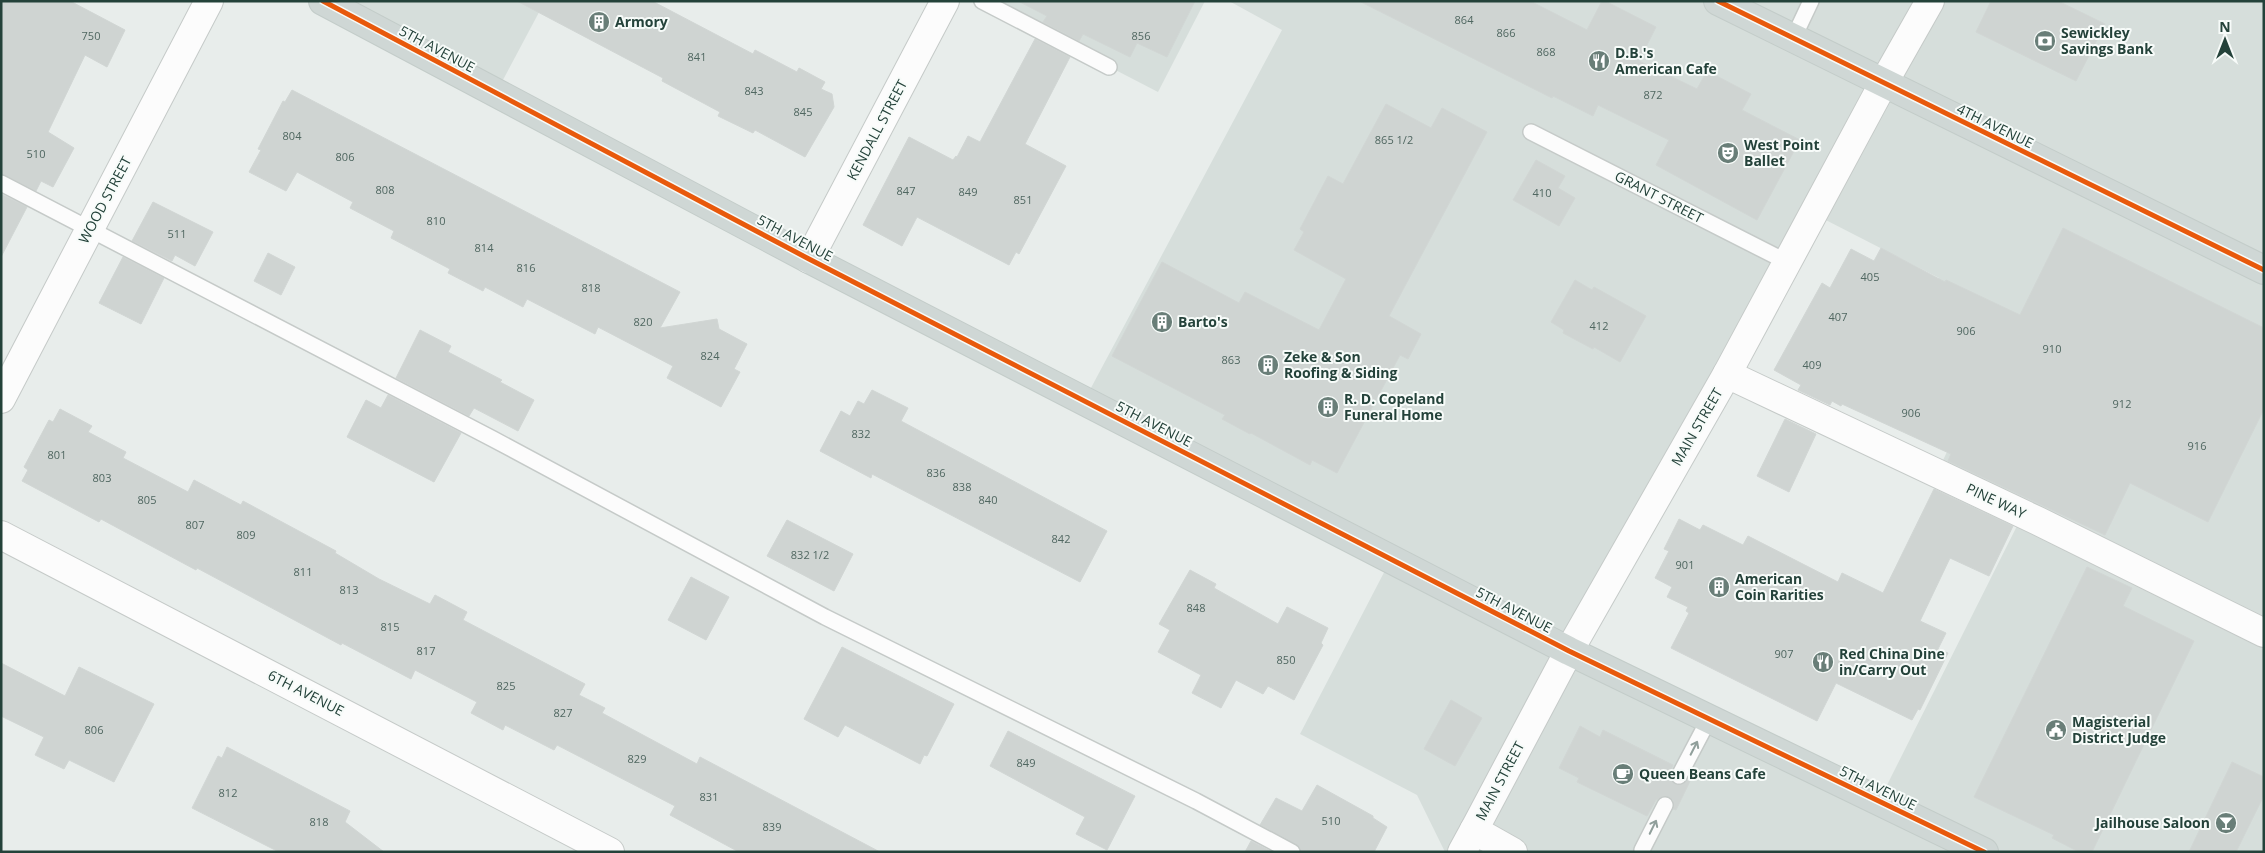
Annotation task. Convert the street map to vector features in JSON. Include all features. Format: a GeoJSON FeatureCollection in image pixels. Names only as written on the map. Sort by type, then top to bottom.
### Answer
{"type":"FeatureCollection","features":[{"type":"Feature","properties":{"kind":"main road","name":"5TH AVENUE"},"geometry":{"type":"LineString","coordinates":[[323,1],[808,259],[1569,651],[1984,852]]}},
{"type":"Feature","properties":{"kind":"main road","name":"4TH AVENUE"},"geometry":{"type":"LineString","coordinates":[[1718,1],[1883,84],[2264,270]]}},
{"type":"Feature","properties":{"kind":"street","name":"WOOD STREET"},"geometry":{"type":"LineString","coordinates":[[1,399],[209,1]]}},
{"type":"Feature","properties":{"kind":"street","name":"KENDALL STREET"},"geometry":{"type":"LineString","coordinates":[[808,259],[945,1]]}},
{"type":"Feature","properties":{"kind":"street","name":"MAIN STREET"},"geometry":{"type":"LineString","coordinates":[[1468,841],[1569,651],[1727,374],[1883,84],[1930,1]]}},
{"type":"Feature","properties":{"kind":"street","name":"PINE WAY"},"geometry":{"type":"LineString","coordinates":[[1727,374],[2038,521],[2264,633]]}},
{"type":"Feature","properties":{"kind":"street","name":"6TH AVENUE"},"geometry":{"type":"LineString","coordinates":[[1,535],[610,852]]}},
{"type":"Feature","properties":{"kind":"street"},"geometry":{"type":"LineString","coordinates":[[1468,841],[1513,852]]}},
{"type":"Feature","properties":{"kind":"lane"},"geometry":{"type":"LineString","coordinates":[[982,1],[1109,67]]}},
{"type":"Feature","properties":{"kind":"lane"},"geometry":{"type":"LineString","coordinates":[[1793,39],[1811,1]]}},
{"type":"Feature","properties":{"kind":"lane","name":"GRANT STREET"},"geometry":{"type":"LineString","coordinates":[[1531,132],[1787,262]]}},
{"type":"Feature","properties":{"kind":"lane"},"geometry":{"type":"LineString","coordinates":[[1,183],[493,439],[825,617],[1196,801],[1292,852]]}},
{"type":"Feature","properties":{"kind":"lane"},"geometry":{"type":"LineString","coordinates":[[1680,776],[1709,719]]}},
{"type":"Feature","properties":{"kind":"lane"},"geometry":{"type":"LineString","coordinates":[[1642,850],[1665,804]]}},
{"type":"Feature","properties":{"kind":"shaded area"},"geometry":{"type":"Polygon","coordinates":[[[323,1],[545,1],[496,93],[323,1]]]}},
{"type":"Feature","properties":{"kind":"shaded area"},"geometry":{"type":"Polygon","coordinates":[[[982,1],[1205,1],[1158,92],[982,1]]]}},
{"type":"Feature","properties":{"kind":"shaded area"},"geometry":{"type":"Polygon","coordinates":[[[1229,1],[2264,1],[2264,852],[1513,852],[1475,830],[1462,852],[1445,852],[1417,795],[1300,734],[1391,559],[1084,401],[1282,30],[1229,1]],[[1814,214],[1569,651],[1879,801],[2023,514],[1937,473],[1979,384],[1905,347],[1939,278],[1814,214]]]}},
{"type":"Feature","properties":{"kind":"building"},"geometry":{"type":"Polygon","coordinates":[[[1,1],[70,1],[125,30],[107,67],[85,55],[48,132],[74,148],[53,187],[41,181],[36,191],[1,174],[1,1]]]}},
{"type":"Feature","properties":{"kind":"building"},"geometry":{"type":"Polygon","coordinates":[[[517,1],[652,1],[753,54],[755,50],[797,72],[799,68],[825,82],[821,89],[832,94],[834,107],[805,157],[755,130],[753,133],[718,116],[720,112],[662,81],[663,78],[517,1]]]}},
{"type":"Feature","properties":{"kind":"building"},"geometry":{"type":"Polygon","coordinates":[[[1018,1],[1195,1],[1167,57],[1137,43],[1130,57],[1083,34],[1079,41],[1043,22],[1047,16],[1018,1]]]}},
{"type":"Feature","properties":{"kind":"building"},"geometry":{"type":"Polygon","coordinates":[[[1359,1],[1530,1],[1587,30],[1602,1],[1605,1],[1656,27],[1639,61],[1697,89],[1707,71],[1751,94],[1742,110],[1800,140],[1757,220],[1656,165],[1669,140],[1598,105],[1593,116],[1553,96],[1552,98],[1359,1]]]}},
{"type":"Feature","properties":{"kind":"building","name":"Sewickley Savings Bank"},"geometry":{"type":"Polygon","coordinates":[[[1991,1],[2058,1],[2105,24],[2076,81],[1976,32],[1991,1]]]}},
{"type":"Feature","properties":{"kind":"building"},"geometry":{"type":"Polygon","coordinates":[[[1035,39],[1070,57],[1025,144],[1066,166],[1019,254],[1016,252],[1009,265],[917,217],[902,246],[863,225],[909,137],[953,160],[957,157],[968,136],[980,142],[1035,39]]]}},
{"type":"Feature","properties":{"kind":"building"},"geometry":{"type":"Polygon","coordinates":[[[292,90],[680,292],[660,328],[717,319],[719,329],[747,344],[734,369],[740,372],[721,407],[667,378],[673,366],[598,327],[595,334],[527,299],[523,307],[485,287],[483,291],[448,273],[450,269],[391,238],[394,231],[350,208],[353,202],[297,172],[286,191],[249,172],[261,150],[258,149],[283,101],[285,102],[292,90]]]}},
{"type":"Feature","properties":{"kind":"building"},"geometry":{"type":"Polygon","coordinates":[[[1386,104],[1431,128],[1442,108],[1487,132],[1389,316],[1421,334],[1408,359],[1400,355],[1337,473],[1312,460],[1310,465],[1250,434],[1222,419],[1225,415],[1112,356],[1162,262],[1239,303],[1245,292],[1319,330],[1346,279],[1294,250],[1304,232],[1300,229],[1328,176],[1343,184],[1386,104]]]}},
{"type":"Feature","properties":{"kind":"building"},"geometry":{"type":"Polygon","coordinates":[[[1536,160],[1565,176],[1558,188],[1575,198],[1559,226],[1513,200],[1536,160]]]}},
{"type":"Feature","properties":{"kind":"building"},"geometry":{"type":"Polygon","coordinates":[[[1,194],[27,207],[1,257],[1,194]]]}},
{"type":"Feature","properties":{"kind":"building"},"geometry":{"type":"Polygon","coordinates":[[[153,202],[213,232],[195,266],[175,255],[172,261],[132,241],[153,202]]]}},
{"type":"Feature","properties":{"kind":"building"},"geometry":{"type":"Polygon","coordinates":[[[2063,228],[2264,328],[2264,409],[2208,522],[2130,483],[2105,535],[1948,461],[1951,454],[1842,404],[1841,406],[1832,401],[1830,405],[1798,390],[1801,385],[1774,370],[1822,283],[1830,288],[1851,249],[1874,261],[1881,248],[1945,282],[1946,280],[2020,315],[2063,228]]]}},
{"type":"Feature","properties":{"kind":"building"},"geometry":{"type":"Polygon","coordinates":[[[268,253],[295,267],[281,295],[254,281],[268,253]]]}},
{"type":"Feature","properties":{"kind":"building"},"geometry":{"type":"Polygon","coordinates":[[[123,257],[164,278],[141,324],[99,303],[123,257]]]}},
{"type":"Feature","properties":{"kind":"building"},"geometry":{"type":"Polygon","coordinates":[[[1575,280],[1592,290],[1594,287],[1646,316],[1620,362],[1594,347],[1593,349],[1563,333],[1564,330],[1551,322],[1575,280]]]}},
{"type":"Feature","properties":{"kind":"building"},"geometry":{"type":"Polygon","coordinates":[[[420,330],[451,346],[448,352],[502,380],[500,382],[534,400],[518,431],[474,408],[469,416],[396,378],[420,330]]]}},
{"type":"Feature","properties":{"kind":"building"},"geometry":{"type":"Polygon","coordinates":[[[872,390],[908,408],[901,421],[1107,531],[1080,582],[872,474],[871,478],[820,451],[841,411],[850,416],[858,401],[864,404],[872,390]]]}},
{"type":"Feature","properties":{"kind":"building"},"geometry":{"type":"Polygon","coordinates":[[[388,395],[461,433],[434,482],[347,437],[366,400],[381,408],[388,395]]]}},
{"type":"Feature","properties":{"kind":"building"},"geometry":{"type":"Polygon","coordinates":[[[60,409],[92,426],[88,432],[126,452],[123,458],[188,492],[194,480],[241,505],[243,501],[336,551],[335,553],[379,579],[430,604],[435,595],[467,612],[463,620],[585,684],[579,695],[605,708],[602,713],[697,764],[700,757],[880,852],[739,852],[670,815],[675,806],[557,745],[554,750],[505,725],[503,730],[471,713],[477,702],[415,670],[411,679],[342,643],[341,645],[197,568],[196,570],[101,519],[99,522],[22,481],[28,470],[24,467],[49,420],[53,422],[60,409]]]}},
{"type":"Feature","properties":{"kind":"building"},"geometry":{"type":"Polygon","coordinates":[[[1785,419],[1816,434],[1789,492],[1757,476],[1785,419]]]}},
{"type":"Feature","properties":{"kind":"building"},"geometry":{"type":"Polygon","coordinates":[[[1934,489],[2013,526],[1989,576],[1950,558],[1920,621],[1946,633],[1938,649],[1948,653],[1920,710],[1918,709],[1912,720],[1836,683],[1817,721],[1671,648],[1689,613],[1686,611],[1688,607],[1667,597],[1672,587],[1655,578],[1669,551],[1664,549],[1679,519],[1700,530],[1703,525],[1743,545],[1748,536],[1838,582],[1842,573],[1883,593],[1934,489]]]}},
{"type":"Feature","properties":{"kind":"building"},"geometry":{"type":"Polygon","coordinates":[[[787,520],[853,554],[834,591],[767,556],[787,520]]]}},
{"type":"Feature","properties":{"kind":"building","name":"Magisterial District Judge"},"geometry":{"type":"Polygon","coordinates":[[[2087,567],[2132,588],[2123,606],[2194,641],[2092,852],[2079,852],[2052,838],[2054,835],[1974,797],[2087,567]]]}},
{"type":"Feature","properties":{"kind":"building"},"geometry":{"type":"Polygon","coordinates":[[[1190,570],[1216,584],[1214,588],[1278,624],[1287,607],[1328,628],[1321,643],[1323,645],[1294,700],[1268,686],[1263,694],[1236,680],[1221,708],[1192,693],[1201,675],[1158,652],[1170,630],[1159,624],[1190,570]]]}},
{"type":"Feature","properties":{"kind":"building"},"geometry":{"type":"Polygon","coordinates":[[[691,577],[729,597],[706,640],[668,620],[691,577]]]}},
{"type":"Feature","properties":{"kind":"building"},"geometry":{"type":"Polygon","coordinates":[[[842,647],[954,704],[927,756],[924,755],[920,764],[845,725],[838,737],[804,719],[842,647]]]}},
{"type":"Feature","properties":{"kind":"building"},"geometry":{"type":"Polygon","coordinates":[[[1,663],[65,696],[79,667],[154,704],[114,782],[69,760],[64,769],[35,755],[44,737],[1,716],[1,663]]]}},
{"type":"Feature","properties":{"kind":"building"},"geometry":{"type":"Polygon","coordinates":[[[1451,700],[1482,718],[1455,766],[1424,749],[1451,700]]]}},
{"type":"Feature","properties":{"kind":"building","name":"Queen Beans Cafe"},"geometry":{"type":"Polygon","coordinates":[[[1580,726],[1600,737],[1603,730],[1673,765],[1670,772],[1671,781],[1679,785],[1688,780],[1690,781],[1676,810],[1673,809],[1673,800],[1664,796],[1656,800],[1647,816],[1577,782],[1579,778],[1559,768],[1580,726]]]}},
{"type":"Feature","properties":{"kind":"building"},"geometry":{"type":"Polygon","coordinates":[[[1008,731],[1135,796],[1107,850],[1076,834],[1085,817],[990,766],[1008,731]]]}},
{"type":"Feature","properties":{"kind":"building"},"geometry":{"type":"Polygon","coordinates":[[[227,747],[350,811],[345,822],[384,852],[279,852],[192,808],[218,756],[222,758],[227,747]]]}},
{"type":"Feature","properties":{"kind":"building","name":"Jailhouse Saloon"},"geometry":{"type":"Polygon","coordinates":[[[2232,762],[2264,777],[2264,795],[2236,852],[2189,852],[2232,762]]]}},
{"type":"Feature","properties":{"kind":"building"},"geometry":{"type":"Polygon","coordinates":[[[1317,785],[1373,816],[1373,818],[1387,827],[1374,852],[1301,852],[1296,844],[1260,825],[1276,798],[1302,811],[1317,785]]]}},
{"type":"Feature","properties":{"kind":"building"},"geometry":{"type":"Polygon","coordinates":[[[1251,841],[1272,852],[1245,852],[1251,841]]]}},
{"type":"Feature","properties":{"kind":"cycle path"},"geometry":{"type":"LineString","coordinates":[[323,1],[809,259],[1569,651],[1984,852]]}},
{"type":"Feature","properties":{"kind":"cycle path"},"geometry":{"type":"LineString","coordinates":[[1718,1],[2264,270]]}},
{"type":"Feature","properties":{"kind":"place","name":"Armory"},"geometry":{"type":"Point","coordinates":[599,22]}},
{"type":"Feature","properties":{"kind":"place","name":"Sewickley Savings Bank"},"geometry":{"type":"Point","coordinates":[2045,41]}},
{"type":"Feature","properties":{"kind":"place","name":"D.B.'s American Cafe"},"geometry":{"type":"Point","coordinates":[1599,61]}},
{"type":"Feature","properties":{"kind":"place","name":"West Point Ballet"},"geometry":{"type":"Point","coordinates":[1728,153]}},
{"type":"Feature","properties":{"kind":"place","name":"Barto's"},"geometry":{"type":"Point","coordinates":[1162,322]}},
{"type":"Feature","properties":{"kind":"place","name":"Zeke & Son Roofing & Siding"},"geometry":{"type":"Point","coordinates":[1268,365]}},
{"type":"Feature","properties":{"kind":"place","name":"R. D. Copeland Funeral Home"},"geometry":{"type":"Point","coordinates":[1328,407]}},
{"type":"Feature","properties":{"kind":"place","name":"American Coin Rarities"},"geometry":{"type":"Point","coordinates":[1719,587]}},
{"type":"Feature","properties":{"kind":"place","name":"Red China Dine in/Carry Out"},"geometry":{"type":"Point","coordinates":[1823,662]}},
{"type":"Feature","properties":{"kind":"place","name":"Magisterial District Judge"},"geometry":{"type":"Point","coordinates":[2056,730]}},
{"type":"Feature","properties":{"kind":"place","name":"Queen Beans Cafe"},"geometry":{"type":"Point","coordinates":[1623,774]}},
{"type":"Feature","properties":{"kind":"place","name":"Jailhouse Saloon"},"geometry":{"type":"Point","coordinates":[2226,823]}}]}
